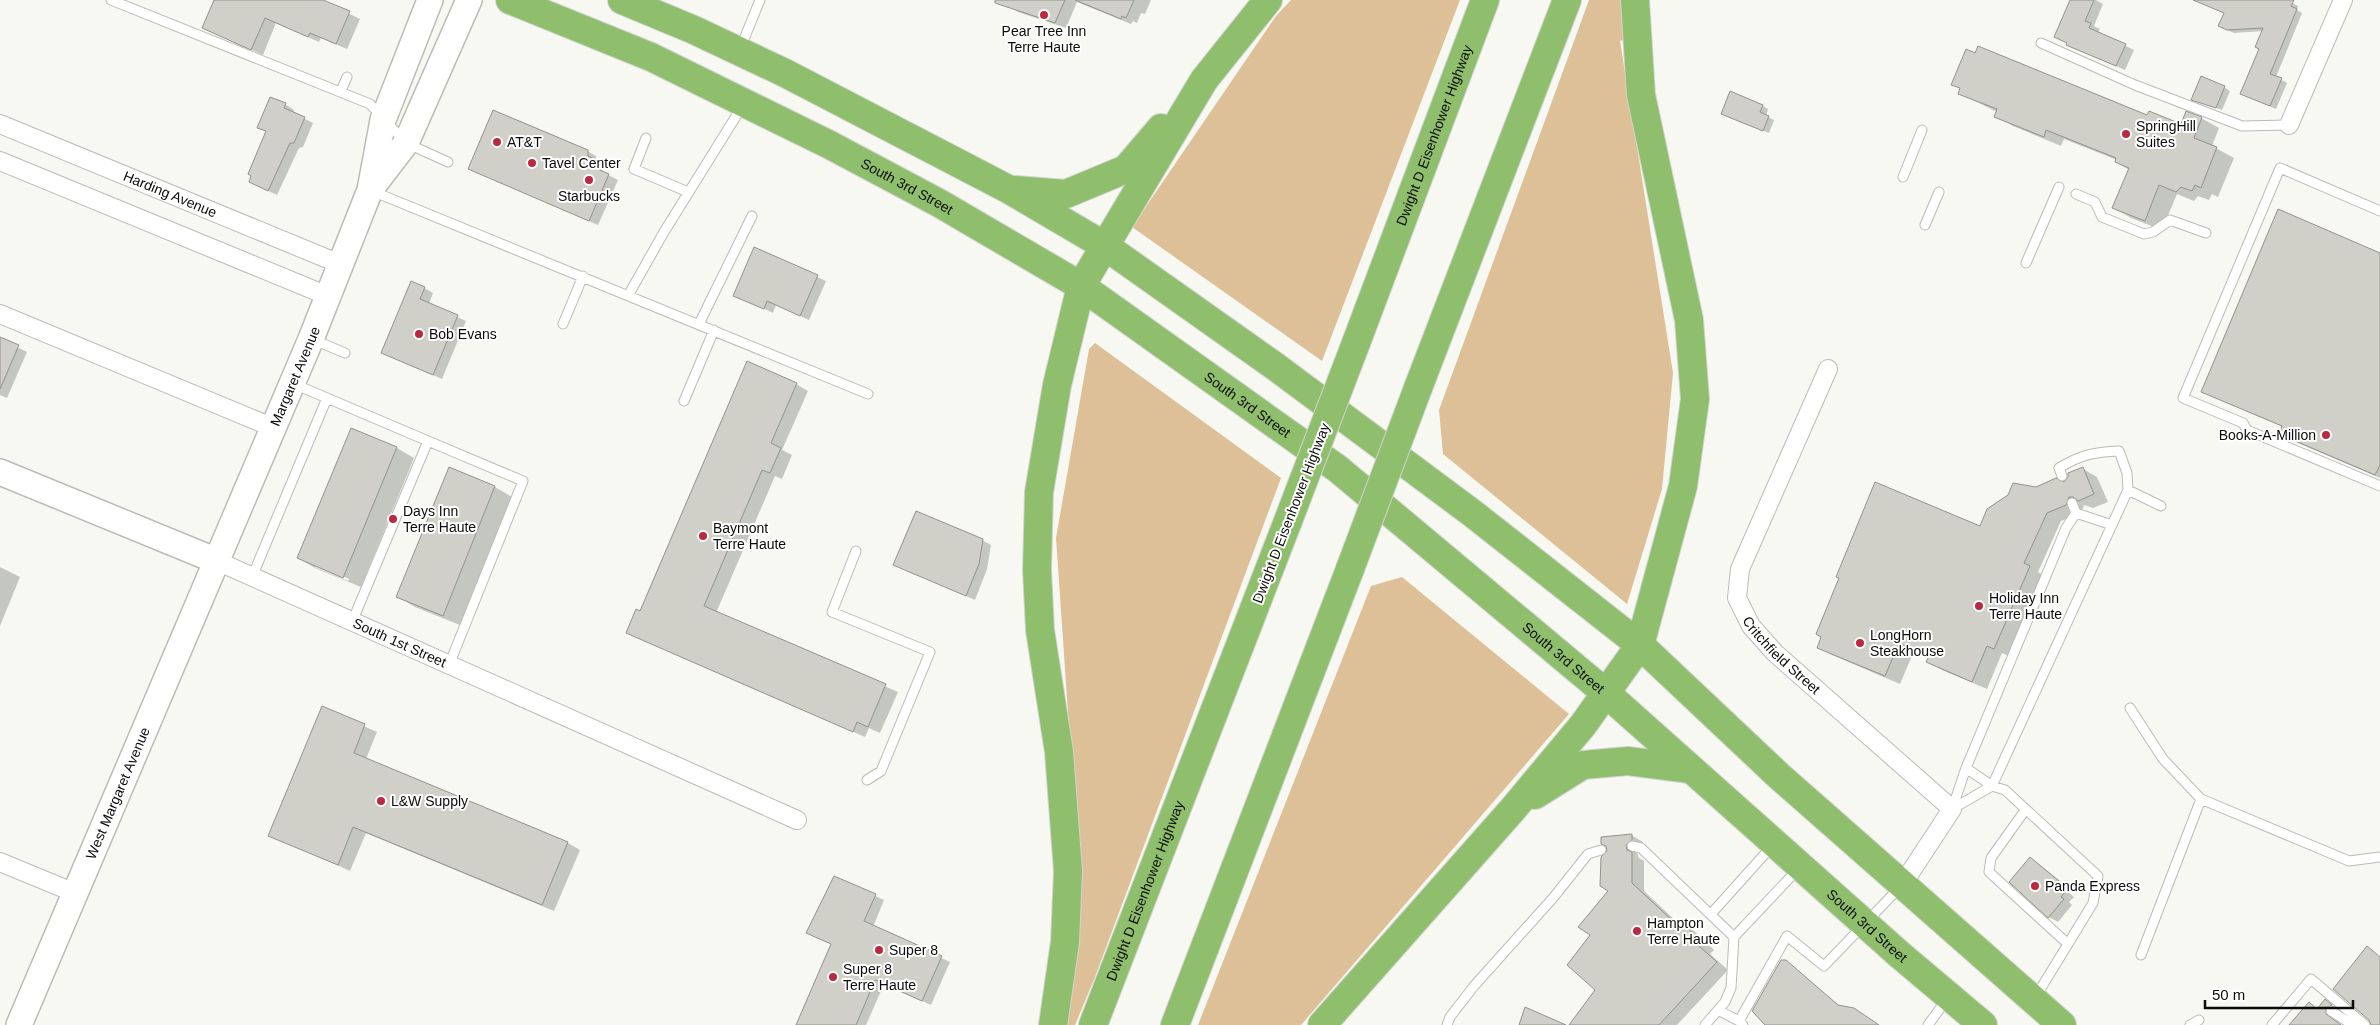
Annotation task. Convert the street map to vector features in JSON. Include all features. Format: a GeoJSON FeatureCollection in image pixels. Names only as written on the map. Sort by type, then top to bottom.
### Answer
{"type":"FeatureCollection","features":[{"type":"Feature","properties":{"kind":"highway","name":"South 3rd Street"},"geometry":{"type":"LineString","coordinates":[[510,0],[651,57],[744,103],[939,203],[1081,286],[1338,469],[1607,694],[1774,844],[1983,1025]]}},
{"type":"Feature","properties":{"kind":"highway"},"geometry":{"type":"LineString","coordinates":[[622,0],[739,52],[1008,189],[1105,246],[1276,366],[1449,495],[1640,645],[1778,776],[2062,1025]]}},
{"type":"Feature","properties":{"kind":"highway"},"geometry":{"type":"LineString","coordinates":[[1008,189],[1066,194],[1126,169],[1204,80],[1268,0]]}},
{"type":"Feature","properties":{"kind":"highway","name":"Dwight D Eisenhower Highway"},"geometry":{"type":"LineString","coordinates":[[1093,1025],[1288,521],[1485,0]]}},
{"type":"Feature","properties":{"kind":"highway"},"geometry":{"type":"LineString","coordinates":[[1175,1025],[1567,0]]}},
{"type":"Feature","properties":{"kind":"highway"},"geometry":{"type":"LineString","coordinates":[[1322,1025],[1513,809],[1607,694],[1640,645],[1683,486],[1695,398],[1689,320],[1641,95],[1635,0]]}},
{"type":"Feature","properties":{"kind":"highway"},"geometry":{"type":"LineString","coordinates":[[1053,1025],[1065,942],[1068,871],[1059,752],[1040,630],[1037,570],[1039,492],[1057,385],[1081,286],[1204,80]]}},
{"type":"Feature","properties":{"kind":"highway"},"geometry":{"type":"LineString","coordinates":[[1513,809],[1583,765],[1628,761],[1690,768]]}},
{"type":"Feature","properties":{"kind":"street","name":"Margaret Avenue"},"geometry":{"type":"LineString","coordinates":[[217,561],[311,339],[370,190],[382,120],[430,0]]}},
{"type":"Feature","properties":{"kind":"street","name":"Margaret Avenue"},"geometry":{"type":"LineString","coordinates":[[370,190],[406,143],[469,0]]}},
{"type":"Feature","properties":{"kind":"street"},"geometry":{"type":"LineString","coordinates":[[2289,125],[2343,0]]}},
{"type":"Feature","properties":{"kind":"street","name":"Harding Avenue"},"geometry":{"type":"LineString","coordinates":[[0,125],[340,264]]}},
{"type":"Feature","properties":{"kind":"street"},"geometry":{"type":"LineString","coordinates":[[0,161],[328,296]]}},
{"type":"Feature","properties":{"kind":"street"},"geometry":{"type":"LineString","coordinates":[[0,314],[274,428]]}},
{"type":"Feature","properties":{"kind":"street","name":"Critchfield Street"},"geometry":{"type":"LineString","coordinates":[[1828,369],[1740,568],[1737,598],[1751,626],[1775,653],[1952,809]]}},
{"type":"Feature","properties":{"kind":"street","name":"South 1st Street"},"geometry":{"type":"LineString","coordinates":[[0,472],[217,561],[797,820]]}},
{"type":"Feature","properties":{"kind":"street","name":"West Margaret Avenue"},"geometry":{"type":"LineString","coordinates":[[19,1025],[217,561]]}},
{"type":"Feature","properties":{"kind":"street"},"geometry":{"type":"LineString","coordinates":[[1902,885],[1952,809]]}},
{"type":"Feature","properties":{"kind":"street"},"geometry":{"type":"LineString","coordinates":[[0,862],[75,893]]}},
{"type":"Feature","properties":{"kind":"lane"},"geometry":{"type":"LineString","coordinates":[[111,0],[370,104],[382,120],[406,143],[448,162]]}},
{"type":"Feature","properties":{"kind":"lane"},"geometry":{"type":"LineString","coordinates":[[739,52],[760,0]]}},
{"type":"Feature","properties":{"kind":"lane"},"geometry":{"type":"LineString","coordinates":[[2041,43],[2135,85],[2242,126],[2289,125]]}},
{"type":"Feature","properties":{"kind":"lane"},"geometry":{"type":"LineString","coordinates":[[341,92],[347,77]]}},
{"type":"Feature","properties":{"kind":"lane"},"geometry":{"type":"LineString","coordinates":[[629,294],[688,192],[744,103]]}},
{"type":"Feature","properties":{"kind":"lane"},"geometry":{"type":"LineString","coordinates":[[1903,177],[1922,130]]}},
{"type":"Feature","properties":{"kind":"lane"},"geometry":{"type":"LineString","coordinates":[[646,138],[634,169],[688,192]]}},
{"type":"Feature","properties":{"kind":"lane"},"geometry":{"type":"LineString","coordinates":[[2380,211],[2280,168],[2183,398],[2243,423],[2247,430],[2380,486]]}},
{"type":"Feature","properties":{"kind":"lane"},"geometry":{"type":"LineString","coordinates":[[2026,263],[2059,187]]}},
{"type":"Feature","properties":{"kind":"lane"},"geometry":{"type":"LineString","coordinates":[[370,190],[629,294],[868,394]]}},
{"type":"Feature","properties":{"kind":"lane"},"geometry":{"type":"LineString","coordinates":[[1925,225],[1939,192]]}},
{"type":"Feature","properties":{"kind":"lane"},"geometry":{"type":"LineString","coordinates":[[2076,194],[2096,202],[2102,217],[2144,234],[2153,232],[2170,220],[2206,233]]}},
{"type":"Feature","properties":{"kind":"lane"},"geometry":{"type":"LineString","coordinates":[[699,324],[752,216]]}},
{"type":"Feature","properties":{"kind":"lane"},"geometry":{"type":"LineString","coordinates":[[562,324],[583,276]]}},
{"type":"Feature","properties":{"kind":"lane"},"geometry":{"type":"LineString","coordinates":[[684,401],[714,330]]}},
{"type":"Feature","properties":{"kind":"lane"},"geometry":{"type":"LineString","coordinates":[[311,339],[345,353]]}},
{"type":"Feature","properties":{"kind":"lane"},"geometry":{"type":"LineString","coordinates":[[292,384],[524,481],[449,665]]}},
{"type":"Feature","properties":{"kind":"lane"},"geometry":{"type":"LineString","coordinates":[[252,577],[327,398]]}},
{"type":"Feature","properties":{"kind":"lane"},"geometry":{"type":"LineString","coordinates":[[352,622],[428,441]]}},
{"type":"Feature","properties":{"kind":"lane"},"geometry":{"type":"LineString","coordinates":[[1952,809],[1992,786],[2128,490],[2126,473],[2119,450],[2092,452],[2073,459],[2058,468],[2062,476]]}},
{"type":"Feature","properties":{"kind":"lane"},"geometry":{"type":"LineString","coordinates":[[2128,490],[2162,506]]}},
{"type":"Feature","properties":{"kind":"lane"},"geometry":{"type":"LineString","coordinates":[[2072,503],[2076,513],[2112,526]]}},
{"type":"Feature","properties":{"kind":"lane"},"geometry":{"type":"LineString","coordinates":[[1952,809],[1966,768],[2066,528],[2076,513]]}},
{"type":"Feature","properties":{"kind":"lane"},"geometry":{"type":"LineString","coordinates":[[856,551],[832,612],[930,652],[882,771],[866,780]]}},
{"type":"Feature","properties":{"kind":"lane"},"geometry":{"type":"LineString","coordinates":[[2130,708],[2163,759],[2202,799],[2349,861],[2380,857]]}},
{"type":"Feature","properties":{"kind":"lane"},"geometry":{"type":"LineString","coordinates":[[1966,768],[1992,786],[2006,790],[2098,876],[2093,903],[2034,1000]]}},
{"type":"Feature","properties":{"kind":"lane"},"geometry":{"type":"LineString","coordinates":[[2141,955],[2202,799]]}},
{"type":"Feature","properties":{"kind":"lane"},"geometry":{"type":"LineString","coordinates":[[2026,809],[1991,858],[1989,872],[2068,944]]}},
{"type":"Feature","properties":{"kind":"lane"},"geometry":{"type":"LineString","coordinates":[[1711,914],[1774,844]]}},
{"type":"Feature","properties":{"kind":"lane"},"geometry":{"type":"LineString","coordinates":[[1632,846],[1641,848],[1734,937]]}},
{"type":"Feature","properties":{"kind":"lane"},"geometry":{"type":"LineString","coordinates":[[1447,1025],[1450,1017],[1474,986],[1553,898],[1588,854],[1601,850]]}},
{"type":"Feature","properties":{"kind":"lane"},"geometry":{"type":"LineString","coordinates":[[1705,1025],[1725,1002],[1731,988],[1734,937],[1800,866]]}},
{"type":"Feature","properties":{"kind":"lane"},"geometry":{"type":"LineString","coordinates":[[1718,1010],[1741,1023],[1787,936],[1824,966],[1902,885]]}},
{"type":"Feature","properties":{"kind":"lane"},"geometry":{"type":"LineString","coordinates":[[2272,1025],[2311,979],[2353,1022]]}},
{"type":"Feature","properties":{"kind":"lane"},"geometry":{"type":"LineString","coordinates":[[1928,1025],[1949,996]]}},
{"type":"Feature","properties":{"kind":"lane"},"geometry":{"type":"LineString","coordinates":[[2331,1011],[2353,1022],[2365,1025]]}},
{"type":"Feature","properties":{"kind":"lane"},"geometry":{"type":"LineString","coordinates":[[2190,1025],[2199,1020]]}},
{"type":"Feature","properties":{"kind":"shaded area"},"geometry":{"type":"Polygon","coordinates":[[[1291,0],[1460,0],[1322,361],[1132,227],[1276,16],[1291,0]]]}},
{"type":"Feature","properties":{"kind":"shaded area"},"geometry":{"type":"Polygon","coordinates":[[[1589,0],[1628,0],[1627,39],[1620,41],[1673,373],[1662,489],[1627,604],[1443,454],[1439,410],[1589,0]]]}},
{"type":"Feature","properties":{"kind":"shaded area"},"geometry":{"type":"Polygon","coordinates":[[[1095,343],[1281,478],[1095,977],[1075,1025],[1065,1025],[1082,871],[1069,727],[1056,538],[1089,349],[1095,343]]]}},
{"type":"Feature","properties":{"kind":"shaded area"},"geometry":{"type":"Polygon","coordinates":[[[1402,577],[1569,714],[1301,1025],[1198,1025],[1371,586],[1402,577]]]}},
{"type":"Feature","properties":{"kind":"building"},"geometry":{"type":"Polygon","coordinates":[[[214,0],[323,0],[350,11],[336,44],[310,33],[308,37],[265,18],[251,50],[202,28],[214,0]]]}},
{"type":"Feature","properties":{"kind":"building","name":"Pear Tree Inn Terre Haute"},"geometry":{"type":"Polygon","coordinates":[[[995,0],[1065,0],[1055,23],[995,3],[995,0]]]}},
{"type":"Feature","properties":{"kind":"building"},"geometry":{"type":"Polygon","coordinates":[[[1075,0],[1134,0],[1126,18],[1122,16],[1121,19],[1075,0]]]}},
{"type":"Feature","properties":{"kind":"building"},"geometry":{"type":"Polygon","coordinates":[[[2070,0],[2094,0],[2085,21],[2091,23],[2089,28],[2126,44],[2116,66],[2066,45],[2067,43],[2054,37],[2070,0]]]}},
{"type":"Feature","properties":{"kind":"building"},"geometry":{"type":"Polygon","coordinates":[[[2193,0],[2294,0],[2291,6],[2297,9],[2270,74],[2282,78],[2270,106],[2240,94],[2259,49],[2255,47],[2263,28],[2227,30],[2218,26],[2224,13],[2193,0]]]}},
{"type":"Feature","properties":{"kind":"building","name":"SpringHill Suites"},"geometry":{"type":"Polygon","coordinates":[[[1978,46],[2147,115],[2149,111],[2181,124],[2186,111],[2202,117],[2194,138],[2217,147],[2201,188],[2195,185],[2192,191],[2181,187],[2176,192],[2159,185],[2145,221],[2112,208],[2129,168],[2115,162],[2116,158],[2046,130],[2044,137],[1994,117],[1997,109],[1958,94],[1960,88],[1951,85],[1966,49],[1975,53],[1978,46]]]}},
{"type":"Feature","properties":{"kind":"building"},"geometry":{"type":"Polygon","coordinates":[[[2201,76],[2225,86],[2216,108],[2191,100],[2201,76]]]}},
{"type":"Feature","properties":{"kind":"building"},"geometry":{"type":"Polygon","coordinates":[[[1730,91],[1763,105],[1760,112],[1769,116],[1763,131],[1721,114],[1730,91]]]}},
{"type":"Feature","properties":{"kind":"building"},"geometry":{"type":"Polygon","coordinates":[[[270,97],[286,103],[284,108],[305,117],[294,143],[290,143],[268,191],[249,182],[251,176],[248,174],[266,131],[257,128],[270,97]]]}},
{"type":"Feature","properties":{"kind":"building","name":"Tavel Center"},"geometry":{"type":"Polygon","coordinates":[[[493,110],[588,150],[588,156],[596,160],[593,167],[609,174],[589,221],[468,169],[493,110]]]}},
{"type":"Feature","properties":{"kind":"building"},"geometry":{"type":"Polygon","coordinates":[[[2278,209],[2380,253],[2380,465],[2375,475],[2279,434],[2282,426],[2201,392],[2278,209]]]}},
{"type":"Feature","properties":{"kind":"building"},"geometry":{"type":"Polygon","coordinates":[[[754,247],[818,275],[800,316],[767,301],[764,309],[733,296],[754,247]]]}},
{"type":"Feature","properties":{"kind":"building","name":"Bob Evans"},"geometry":{"type":"Polygon","coordinates":[[[411,281],[425,287],[420,299],[458,315],[433,375],[381,353],[411,281]]]}},
{"type":"Feature","properties":{"kind":"building"},"geometry":{"type":"Polygon","coordinates":[[[0,337],[19,345],[0,389],[0,337]]]}},
{"type":"Feature","properties":{"kind":"building","name":"Baymont Terre Haute"},"geometry":{"type":"Polygon","coordinates":[[[747,361],[797,383],[771,443],[781,448],[770,473],[762,470],[704,606],[886,684],[868,727],[857,722],[853,732],[626,633],[636,609],[640,611],[747,361]]]}},
{"type":"Feature","properties":{"kind":"building"},"geometry":{"type":"Polygon","coordinates":[[[351,428],[397,447],[343,578],[297,558],[351,428]]]}},
{"type":"Feature","properties":{"kind":"building"},"geometry":{"type":"Polygon","coordinates":[[[449,467],[495,486],[443,616],[396,597],[449,467]]]}},
{"type":"Feature","properties":{"kind":"building"},"geometry":{"type":"Polygon","coordinates":[[[2083,467],[2094,494],[2078,501],[2073,497],[2069,497],[2066,505],[2047,513],[2024,563],[2030,566],[1994,649],[1987,646],[1972,682],[1926,662],[1929,656],[1899,643],[1885,676],[1817,648],[1821,637],[1816,634],[1839,578],[1836,577],[1875,482],[1980,526],[1987,509],[2008,495],[2013,483],[2036,487],[2056,478],[2064,482],[2068,477],[2068,473],[2083,467]]]}},
{"type":"Feature","properties":{"kind":"building"},"geometry":{"type":"Polygon","coordinates":[[[916,511],[983,539],[979,564],[966,596],[893,565],[916,511]]]}},
{"type":"Feature","properties":{"kind":"building"},"geometry":{"type":"Polygon","coordinates":[[[322,706],[365,724],[354,753],[568,842],[542,905],[353,827],[338,865],[268,836],[322,706]]]}},
{"type":"Feature","properties":{"kind":"building","name":"Hampton Terre Haute"},"geometry":{"type":"Polygon","coordinates":[[[1632,834],[1632,840],[1626,845],[1627,850],[1632,852],[1632,883],[1676,924],[1678,919],[1703,943],[1699,946],[1717,962],[1659,1025],[1569,1025],[1595,990],[1567,965],[1590,935],[1578,927],[1608,891],[1600,886],[1601,857],[1607,851],[1606,846],[1601,844],[1601,837],[1632,834]]]}},
{"type":"Feature","properties":{"kind":"building","name":"Panda Express"},"geometry":{"type":"Polygon","coordinates":[[[2030,857],[2060,882],[2057,884],[2066,891],[2061,897],[2064,899],[2048,918],[2009,882],[2030,857]]]}},
{"type":"Feature","properties":{"kind":"building","name":"Super 8"},"geometry":{"type":"Polygon","coordinates":[[[834,876],[876,894],[864,921],[942,956],[922,1001],[875,980],[856,1025],[796,1025],[831,944],[806,933],[834,876]]]}},
{"type":"Feature","properties":{"kind":"building"},"geometry":{"type":"Polygon","coordinates":[[[2367,946],[2380,957],[2380,1025],[2371,1025],[2369,1020],[2333,989],[2367,946]]]}},
{"type":"Feature","properties":{"kind":"building"},"geometry":{"type":"Polygon","coordinates":[[[1781,960],[1786,960],[1838,1005],[1854,1008],[1879,1025],[1765,1025],[1752,1011],[1781,960]]]}},
{"type":"Feature","properties":{"kind":"building"},"geometry":{"type":"Polygon","coordinates":[[[2325,999],[2332,1005],[2326,1008],[2326,1014],[2341,1025],[2289,1025],[2309,1002],[2317,1009],[2325,999]]]}},
{"type":"Feature","properties":{"kind":"building"},"geometry":{"type":"Polygon","coordinates":[[[1525,1007],[1566,1025],[1519,1025],[1525,1007]]]}},
{"type":"Feature","properties":{"kind":"place","name":"Pear Tree Inn Terre Haute"},"geometry":{"type":"Point","coordinates":[1044,15]}},
{"type":"Feature","properties":{"kind":"place","name":"SpringHill Suites"},"geometry":{"type":"Point","coordinates":[2126,134]}},
{"type":"Feature","properties":{"kind":"place","name":"AT&T"},"geometry":{"type":"Point","coordinates":[497,142]}},
{"type":"Feature","properties":{"kind":"place","name":"Tavel Center"},"geometry":{"type":"Point","coordinates":[532,163]}},
{"type":"Feature","properties":{"kind":"place","name":"Starbucks"},"geometry":{"type":"Point","coordinates":[589,180]}},
{"type":"Feature","properties":{"kind":"place","name":"Bob Evans"},"geometry":{"type":"Point","coordinates":[419,334]}},
{"type":"Feature","properties":{"kind":"place","name":"Books-A-Million"},"geometry":{"type":"Point","coordinates":[2326,435]}},
{"type":"Feature","properties":{"kind":"place","name":"Days Inn Terre Haute"},"geometry":{"type":"Point","coordinates":[393,519]}},
{"type":"Feature","properties":{"kind":"place","name":"Baymont Terre Haute"},"geometry":{"type":"Point","coordinates":[703,536]}},
{"type":"Feature","properties":{"kind":"place","name":"Holiday Inn Terre Haute"},"geometry":{"type":"Point","coordinates":[1979,606]}},
{"type":"Feature","properties":{"kind":"place","name":"LongHorn Steakhouse"},"geometry":{"type":"Point","coordinates":[1860,643]}},
{"type":"Feature","properties":{"kind":"place","name":"L&W Supply"},"geometry":{"type":"Point","coordinates":[381,801]}},
{"type":"Feature","properties":{"kind":"place","name":"Panda Express"},"geometry":{"type":"Point","coordinates":[2035,886]}},
{"type":"Feature","properties":{"kind":"place","name":"Hampton Terre Haute"},"geometry":{"type":"Point","coordinates":[1637,931]}},
{"type":"Feature","properties":{"kind":"place","name":"Super 8"},"geometry":{"type":"Point","coordinates":[879,950]}},
{"type":"Feature","properties":{"kind":"place","name":"Super 8 Terre Haute"},"geometry":{"type":"Point","coordinates":[833,977]}}]}
